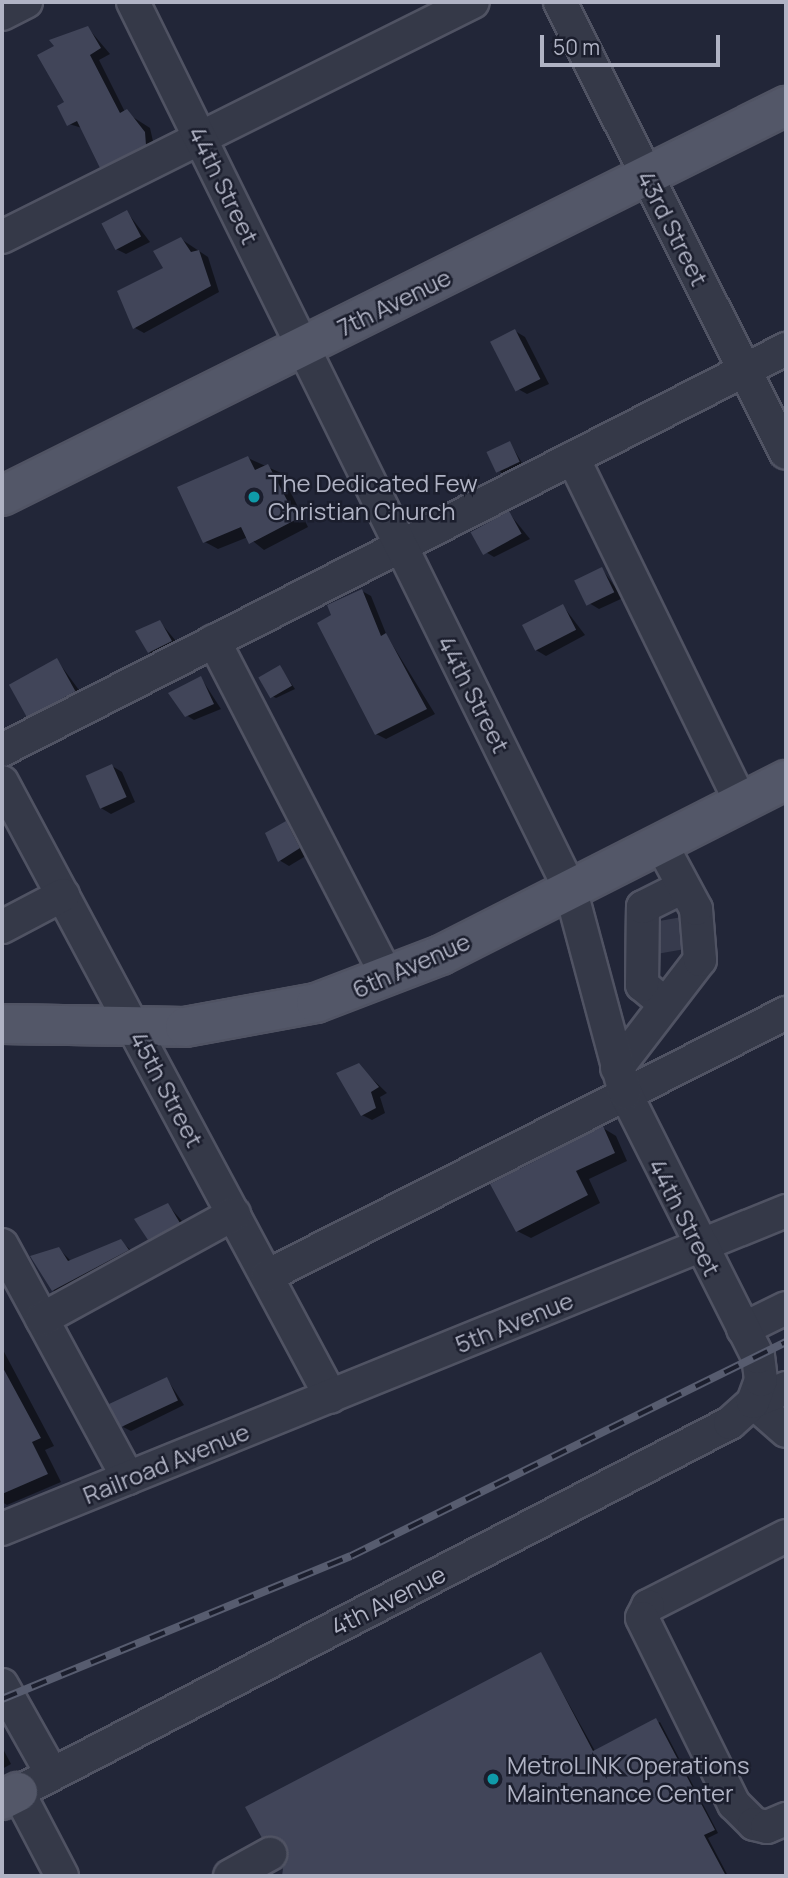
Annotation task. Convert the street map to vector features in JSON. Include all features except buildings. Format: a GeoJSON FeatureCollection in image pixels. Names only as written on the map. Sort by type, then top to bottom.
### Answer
{"type":"FeatureCollection","features":[{"type":"Feature","properties":{"kind":"main road","name":"7th Avenue"},"geometry":{"type":"LineString","coordinates":[[2,496],[786,106]]}},
{"type":"Feature","properties":{"kind":"main road","name":"6th Avenue"},"geometry":{"type":"LineString","coordinates":[[2,1024],[134,1026],[239,1020],[316,1003],[388,978],[571,891],[786,780]]}},
{"type":"Feature","properties":{"kind":"street"},"geometry":{"type":"LineString","coordinates":[[2,14],[26,2]]}},
{"type":"Feature","properties":{"kind":"street","name":"44th Street"},"geometry":{"type":"LineString","coordinates":[[133,2],[571,891],[598,980],[621,1081],[698,1247],[743,1329],[760,1368],[753,1402]]}},
{"type":"Feature","properties":{"kind":"street"},"geometry":{"type":"LineString","coordinates":[[2,237],[473,2]]}},
{"type":"Feature","properties":{"kind":"street","name":"43rd Street"},"geometry":{"type":"LineString","coordinates":[[560,2],[786,453]]}},
{"type":"Feature","properties":{"kind":"street"},"geometry":{"type":"LineString","coordinates":[[2,750],[786,349]]}},
{"type":"Feature","properties":{"kind":"street"},"geometry":{"type":"LineString","coordinates":[[573,458],[741,803]]}},
{"type":"Feature","properties":{"kind":"street"},"geometry":{"type":"LineString","coordinates":[[214,641],[388,978]]}},
{"type":"Feature","properties":{"kind":"street","name":"45th Street"},"geometry":{"type":"LineString","coordinates":[[2,782],[331,1397]]}},
{"type":"Feature","properties":{"kind":"street"},"geometry":{"type":"LineString","coordinates":[[621,1081],[654,995],[670,935],[696,909],[661,844]]}},
{"type":"Feature","properties":{"kind":"street"},"geometry":{"type":"LineString","coordinates":[[654,995],[700,960],[670,935],[643,907],[683,887]]}},
{"type":"Feature","properties":{"kind":"street"},"geometry":{"type":"LineString","coordinates":[[2,927],[63,895]]}},
{"type":"Feature","properties":{"kind":"street"},"geometry":{"type":"LineString","coordinates":[[598,980],[654,995]]}},
{"type":"Feature","properties":{"kind":"street"},"geometry":{"type":"LineString","coordinates":[[267,1276],[621,1081],[786,1013]]}},
{"type":"Feature","properties":{"kind":"street","name":"5th Avenue"},"geometry":{"type":"LineString","coordinates":[[331,1397],[786,1211]]}},
{"type":"Feature","properties":{"kind":"street"},"geometry":{"type":"LineString","coordinates":[[42,1319],[234,1214]]}},
{"type":"Feature","properties":{"kind":"street"},"geometry":{"type":"LineString","coordinates":[[2,1245],[128,1478]]}},
{"type":"Feature","properties":{"kind":"street"},"geometry":{"type":"LineString","coordinates":[[743,1329],[786,1308]]}},
{"type":"Feature","properties":{"kind":"street","name":"4th Avenue"},"geometry":{"type":"LineString","coordinates":[[10,1796],[730,1423],[753,1402],[786,1388]]}},
{"type":"Feature","properties":{"kind":"street","name":"Railroad Avenue"},"geometry":{"type":"LineString","coordinates":[[2,1529],[331,1397]]}},
{"type":"Feature","properties":{"kind":"street"},"geometry":{"type":"LineString","coordinates":[[753,1402],[786,1431]]}},
{"type":"Feature","properties":{"kind":"street"},"geometry":{"type":"LineString","coordinates":[[786,1536],[648,1606],[642,1618],[739,1811],[767,1827],[786,1819]]}},
{"type":"Feature","properties":{"kind":"street"},"geometry":{"type":"LineString","coordinates":[[2,1685],[52,1774]]}},
{"type":"Feature","properties":{"kind":"street"},"geometry":{"type":"LineString","coordinates":[[10,1796],[62,1876]]}},
{"type":"Feature","properties":{"kind":"street"},"geometry":{"type":"LineString","coordinates":[[230,1876],[270,1854]]}},
{"type":"Feature","properties":{"kind":"tunnel"},"geometry":{"type":"LineString","coordinates":[[655,938],[684,933]]}},
{"type":"Feature","properties":{"kind":"railway"},"geometry":{"type":"LineString","coordinates":[[2,1699],[351,1556],[786,1342]]}},
{"type":"Feature","properties":{"kind":"place","name":"The Dedicated Few Christian Church"},"geometry":{"type":"Point","coordinates":[254,497]}},
{"type":"Feature","properties":{"kind":"place","name":"MetroLINK Operations Maintenance Center"},"geometry":{"type":"Point","coordinates":[493,1779]}}]}
